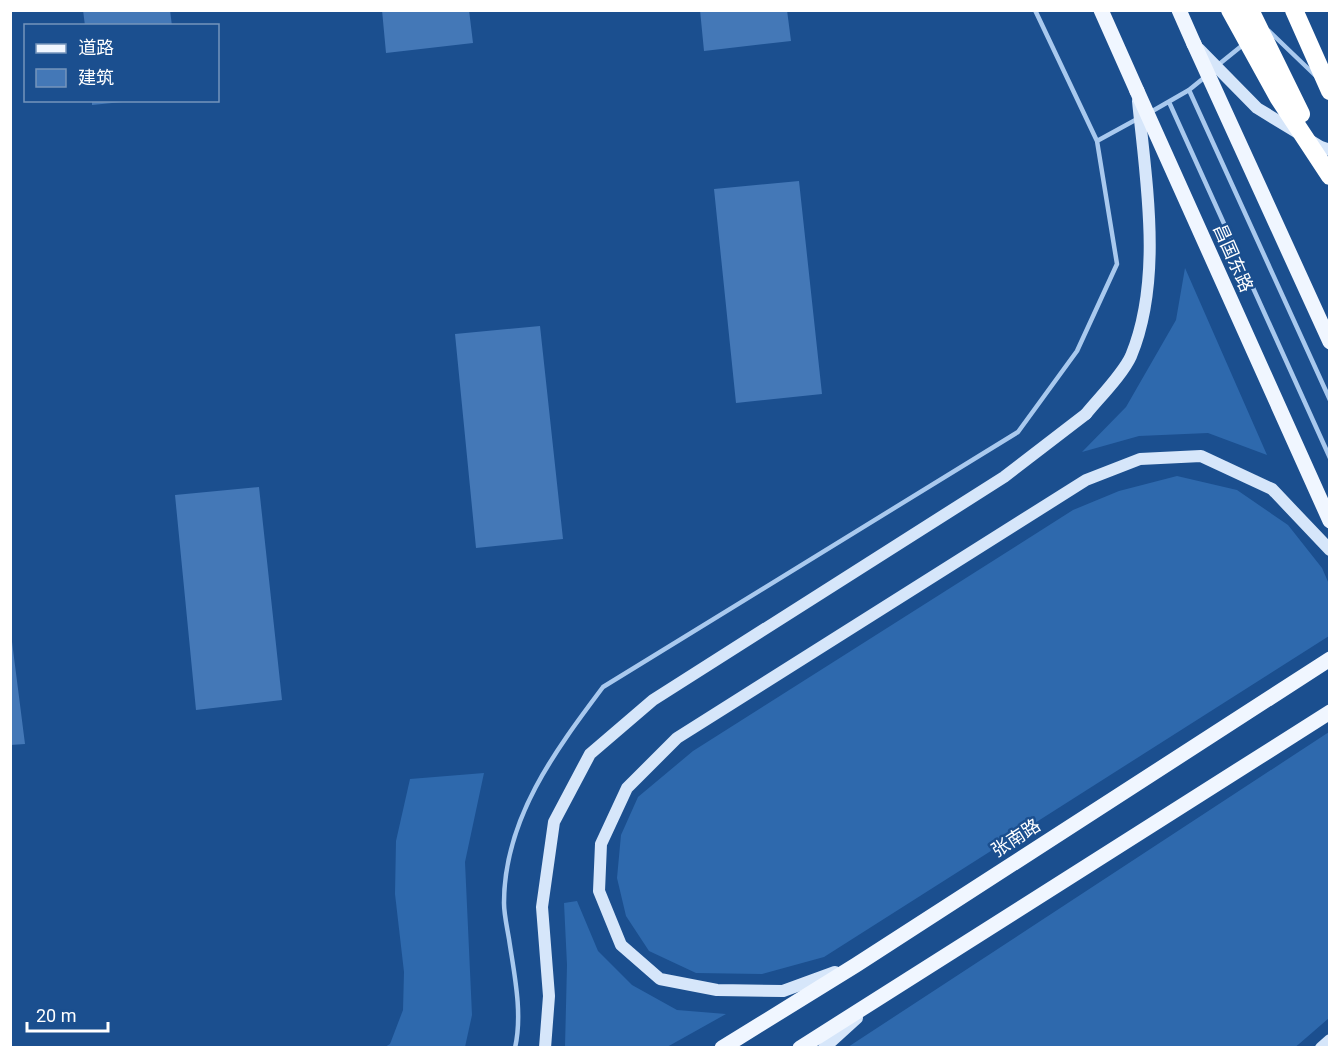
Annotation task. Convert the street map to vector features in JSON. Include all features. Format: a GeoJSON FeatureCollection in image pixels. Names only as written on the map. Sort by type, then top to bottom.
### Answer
{"type":"FeatureCollection","features":[{"type":"Feature","properties":{"kind":"highway"},"geometry":{"type":"LineString","coordinates":[[1230,10],[1278,97],[1329,174]]}},
{"type":"Feature","properties":{"kind":"highway"},"geometry":{"type":"LineString","coordinates":[[1250,10],[1329,174]]}},
{"type":"Feature","properties":{"kind":"highway"},"geometry":{"type":"LineString","coordinates":[[1294,10],[1329,91]]}},
{"type":"Feature","properties":{"kind":"main road","name":"昌国东路"},"geometry":{"type":"LineString","coordinates":[[1101,10],[1329,521]]}},
{"type":"Feature","properties":{"kind":"main road"},"geometry":{"type":"LineString","coordinates":[[1179,10],[1329,342]]}},
{"type":"Feature","properties":{"kind":"main road"},"geometry":{"type":"LineString","coordinates":[[1194,44],[1257,108],[1329,150]]}},
{"type":"Feature","properties":{"kind":"main road"},"geometry":{"type":"LineString","coordinates":[[545,1047],[549,996],[542,907],[554,822],[590,754],[652,700],[1004,477],[1086,414],[1130,358],[1148,296],[1147,194],[1137,91]]}},
{"type":"Feature","properties":{"kind":"main road"},"geometry":{"type":"LineString","coordinates":[[856,965],[783,991],[717,990],[660,979],[621,945],[600,891],[601,844],[627,788],[677,738],[1086,480],[1140,459],[1200,456],[1272,489],[1329,550]]}},
{"type":"Feature","properties":{"kind":"main road","name":"张南路"},"geometry":{"type":"LineString","coordinates":[[722,1047],[856,965],[1329,658]]}},
{"type":"Feature","properties":{"kind":"main road"},"geometry":{"type":"LineString","coordinates":[[800,1047],[877,1001],[1329,712]]}},
{"type":"Feature","properties":{"kind":"main road"},"geometry":{"type":"LineString","coordinates":[[824,1047],[877,1001]]}},
{"type":"Feature","properties":{"kind":"main road"},"geometry":{"type":"LineString","coordinates":[[1321,1047],[1329,1041]]}},
{"type":"Feature","properties":{"kind":"lane"},"geometry":{"type":"LineString","coordinates":[[515,1047],[516,984],[504,903],[510,852],[531,793],[564,739],[603,687],[1018,432],[1077,351],[1117,264],[1097,141],[1035,10]]}},
{"type":"Feature","properties":{"kind":"lane"},"geometry":{"type":"LineString","coordinates":[[1257,10],[1265,27],[1314,77],[1329,84]]}},
{"type":"Feature","properties":{"kind":"lane"},"geometry":{"type":"LineString","coordinates":[[1097,141],[1189,90],[1265,27]]}},
{"type":"Feature","properties":{"kind":"lane"},"geometry":{"type":"LineString","coordinates":[[1189,90],[1329,400]]}},
{"type":"Feature","properties":{"kind":"lane"},"geometry":{"type":"LineString","coordinates":[[1169,102],[1329,458]]}},
{"type":"Feature","properties":{"kind":"shaded area"},"geometry":{"type":"Polygon","coordinates":[[[1185,268],[1267,455],[1208,433],[1139,436],[1082,452],[1126,407],[1176,320],[1185,268]]]}},
{"type":"Feature","properties":{"kind":"shaded area"},"geometry":{"type":"Polygon","coordinates":[[[1177,476],[1237,490],[1288,525],[1322,568],[1329,584],[1329,636],[824,957],[762,974],[696,973],[649,951],[626,916],[617,878],[621,835],[638,797],[693,751],[1073,510],[1119,491],[1177,476]]]}},
{"type":"Feature","properties":{"kind":"shaded area"},"geometry":{"type":"Polygon","coordinates":[[[1329,732],[1329,1018],[1294,1048],[848,1047],[1329,732]]]}},
{"type":"Feature","properties":{"kind":"shaded area"},"geometry":{"type":"Polygon","coordinates":[[[484,773],[465,862],[472,1015],[465,1047],[385,1047],[390,1044],[403,1010],[404,972],[395,894],[396,841],[410,779],[484,773]]]}},
{"type":"Feature","properties":{"kind":"shaded area"},"geometry":{"type":"Polygon","coordinates":[[[577,901],[598,951],[632,985],[677,1010],[726,1014],[667,1047],[565,1047],[567,965],[564,903],[577,901]]]}},
{"type":"Feature","properties":{"kind":"building"},"geometry":{"type":"Polygon","coordinates":[[[83,10],[170,10],[172,24],[85,24],[83,10]]]}},
{"type":"Feature","properties":{"kind":"building"},"geometry":{"type":"Polygon","coordinates":[[[382,10],[469,10],[473,43],[386,53],[382,10]]]}},
{"type":"Feature","properties":{"kind":"building"},"geometry":{"type":"Polygon","coordinates":[[[700,10],[787,10],[791,41],[704,51],[700,10]]]}},
{"type":"Feature","properties":{"kind":"building"},"geometry":{"type":"Polygon","coordinates":[[[92,102],[122,102],[92,105],[92,102]]]}},
{"type":"Feature","properties":{"kind":"building"},"geometry":{"type":"Polygon","coordinates":[[[799,181],[822,394],[736,403],[714,189],[799,181]]]}},
{"type":"Feature","properties":{"kind":"building"},"geometry":{"type":"Polygon","coordinates":[[[540,326],[563,539],[476,548],[455,334],[540,326]]]}},
{"type":"Feature","properties":{"kind":"building"},"geometry":{"type":"Polygon","coordinates":[[[259,487],[282,700],[196,710],[175,495],[259,487]]]}},
{"type":"Feature","properties":{"kind":"building"},"geometry":{"type":"Polygon","coordinates":[[[10,626],[25,744],[10,745],[10,626]]]}}]}
